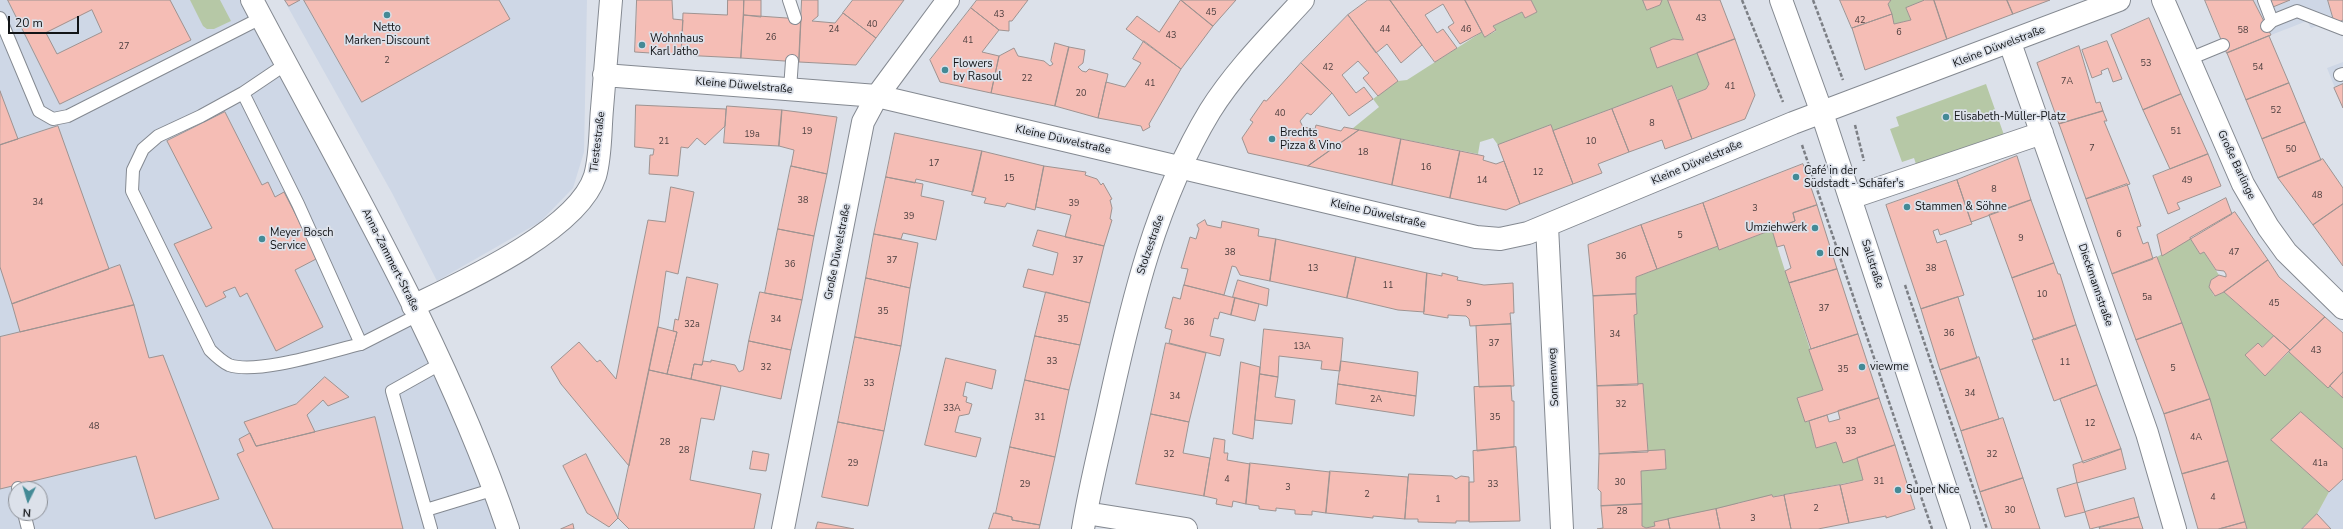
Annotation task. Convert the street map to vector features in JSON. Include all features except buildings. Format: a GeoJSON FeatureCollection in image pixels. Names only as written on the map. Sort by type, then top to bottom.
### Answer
{"type":"FeatureCollection","features":[{"type":"Feature","properties":{"kind":"street","name":"Tiestestraße"},"geometry":{"type":"LineString","coordinates":[[416,311],[544,235],[569,215],[584,198],[595,176],[599,150],[611,0]]}},
{"type":"Feature","properties":{"kind":"street","name":"Große Düwelstraße"},"geometry":{"type":"LineString","coordinates":[[783,529],[863,122],[877,96],[948,0]]}},
{"type":"Feature","properties":{"kind":"street","name":"Stolzestraße"},"geometry":{"type":"LineString","coordinates":[[1084,521],[1121,351],[1147,251],[1181,167],[1210,111],[1250,59],[1303,0]]}},
{"type":"Feature","properties":{"kind":"street","name":"Sallstraße"},"geometry":{"type":"LineString","coordinates":[[1781,0],[1822,113],[1959,529]]}},
{"type":"Feature","properties":{"kind":"street","name":"Kleine Düwelstraße"},"geometry":{"type":"LineString","coordinates":[[604,75],[877,96],[1476,237],[1500,239],[1528,233],[1547,226],[1793,123],[2010,43],[2119,0]]}},
{"type":"Feature","properties":{"kind":"street","name":"Große Barlinge"},"geometry":{"type":"LineString","coordinates":[[2163,0],[2243,184],[2268,227],[2286,252],[2343,308]]}},
{"type":"Feature","properties":{"kind":"street","name":"Anna-Zammert-Straße"},"geometry":{"type":"LineString","coordinates":[[256,9],[442,363],[471,428],[495,489],[508,529]]}},
{"type":"Feature","properties":{"kind":"street","name":"Dieckmannstraße"},"geometry":{"type":"LineString","coordinates":[[2010,43],[2147,433],[2175,529]]}},
{"type":"Feature","properties":{"kind":"street"},"geometry":{"type":"LineString","coordinates":[[1850,198],[2042,133]]}},
{"type":"Feature","properties":{"kind":"street","name":"Sonnenweg"},"geometry":{"type":"LineString","coordinates":[[1547,226],[1562,529]]}},
{"type":"Feature","properties":{"kind":"street"},"geometry":{"type":"LineString","coordinates":[[1084,521],[1186,529]]}},
{"type":"Feature","properties":{"kind":"lane"},"geometry":{"type":"LineString","coordinates":[[789,0],[795,18]]}},
{"type":"Feature","properties":{"kind":"lane"},"geometry":{"type":"LineString","coordinates":[[2264,0],[2270,24],[2297,11],[2343,29]]}},
{"type":"Feature","properties":{"kind":"lane"},"geometry":{"type":"LineString","coordinates":[[0,18],[39,111],[53,119],[68,116],[256,9]]}},
{"type":"Feature","properties":{"kind":"lane"},"geometry":{"type":"LineString","coordinates":[[2189,59],[2223,45]]}},
{"type":"Feature","properties":{"kind":"lane"},"geometry":{"type":"LineString","coordinates":[[790,89],[792,61]]}},
{"type":"Feature","properties":{"kind":"lane"},"geometry":{"type":"LineString","coordinates":[[286,64],[243,93],[201,116],[158,136],[143,149],[133,170],[132,191],[210,350],[221,360],[231,365],[253,367],[276,364],[361,344],[416,311]]}},
{"type":"Feature","properties":{"kind":"lane"},"geometry":{"type":"LineString","coordinates":[[243,93],[298,204],[361,344]]}},
{"type":"Feature","properties":{"kind":"lane"},"geometry":{"type":"LineString","coordinates":[[432,529],[392,391],[442,363]]}},
{"type":"Feature","properties":{"kind":"lane"},"geometry":{"type":"LineString","coordinates":[[426,510],[495,489]]}},
{"type":"Feature","properties":{"kind":"path"},"geometry":{"type":"LineString","coordinates":[[1742,0],[1778,92],[1793,123],[1932,529]]}},
{"type":"Feature","properties":{"kind":"path"},"geometry":{"type":"LineString","coordinates":[[1813,0],[1851,102],[1872,191]]}},
{"type":"Feature","properties":{"kind":"path"},"geometry":{"type":"LineString","coordinates":[[1903,280],[1987,529]]}},
{"type":"Feature","properties":{"kind":"shaded area"},"geometry":{"type":"Polygon","coordinates":[[[0,0],[252,0],[358,199],[508,529],[0,529],[0,0]]]}},
{"type":"Feature","properties":{"kind":"shaded area"},"geometry":{"type":"Polygon","coordinates":[[[284,0],[587,0],[584,152],[573,188],[540,222],[437,281],[392,193],[284,0]]]}},
{"type":"Feature","properties":{"kind":"shaded area"},"geometry":{"type":"Polygon","coordinates":[[[2253,0],[2343,0],[2343,37],[2341,34],[2320,25],[2311,28],[2307,21],[2271,35],[2253,0]]]}},
{"type":"Feature","properties":{"kind":"shaded area"},"geometry":{"type":"Polygon","coordinates":[[[2343,62],[2343,108],[2327,68],[2343,62]]]}},
{"type":"Feature","properties":{"kind":"shaded area"},"geometry":{"type":"Polygon","coordinates":[[[2343,479],[2343,529],[2301,529],[2317,514],[2329,492],[2343,479]]]}},
{"type":"Feature","properties":{"kind":"green space"},"geometry":{"type":"Polygon","coordinates":[[[190,0],[220,0],[231,21],[214,29],[207,29],[203,26],[190,0]]]}},
{"type":"Feature","properties":{"kind":"green space"},"geometry":{"type":"Polygon","coordinates":[[[1531,0],[1643,0],[1647,10],[1660,5],[1662,0],[1668,0],[1683,40],[1673,39],[1651,48],[1657,68],[1697,53],[1709,84],[1706,89],[1678,100],[1672,86],[1553,131],[1550,125],[1498,145],[1493,138],[1480,142],[1478,154],[1352,129],[1379,107],[1373,99],[1398,81],[1407,80],[1482,32],[1485,37],[1496,31],[1493,26],[1522,12],[1525,18],[1537,12],[1531,0]]]}},
{"type":"Feature","properties":{"kind":"green space"},"geometry":{"type":"Polygon","coordinates":[[[1891,0],[1925,0],[1906,8],[1911,20],[1894,24],[1888,4],[1891,0]]]}},
{"type":"Feature","properties":{"kind":"green space"},"geometry":{"type":"Polygon","coordinates":[[[1986,84],[2004,135],[1917,167],[1914,158],[1902,162],[1890,129],[1899,126],[1896,117],[1986,84]]]}},
{"type":"Feature","properties":{"kind":"green space"},"geometry":{"type":"Polygon","coordinates":[[[1772,230],[1823,390],[1797,398],[1805,422],[1809,421],[1816,448],[1836,442],[1857,458],[1863,480],[1738,503],[1738,505],[1655,522],[1655,526],[1646,528],[1642,526],[1641,471],[1666,469],[1665,450],[1648,452],[1643,385],[1638,385],[1634,315],[1637,314],[1636,277],[1718,246],[1719,250],[1772,230]]]}},
{"type":"Feature","properties":{"kind":"green space"},"geometry":{"type":"Polygon","coordinates":[[[2190,238],[2200,254],[2204,252],[2219,275],[2211,280],[2209,286],[2214,296],[2224,292],[2274,336],[2262,347],[2258,343],[2245,355],[2265,376],[2289,352],[2343,398],[2343,449],[2301,412],[2271,440],[2329,492],[2317,514],[2301,529],[2247,529],[2182,323],[2157,257],[2190,238]]]}},
{"type":"Feature","properties":{"kind":"place","name":"Netto Marken-Discount"},"geometry":{"type":"Point","coordinates":[387,15]}},
{"type":"Feature","properties":{"kind":"place","name":"Wohnhaus Karl Jatho"},"geometry":{"type":"Point","coordinates":[642,45]}},
{"type":"Feature","properties":{"kind":"place","name":"Flowers by Rasoul"},"geometry":{"type":"Point","coordinates":[945,70]}},
{"type":"Feature","properties":{"kind":"place","name":"Elisabeth-Müller-Platz"},"geometry":{"type":"Point","coordinates":[1946,117]}},
{"type":"Feature","properties":{"kind":"place","name":"Brechts Pizza & Vino"},"geometry":{"type":"Point","coordinates":[1272,139]}},
{"type":"Feature","properties":{"kind":"place","name":"Café in der Südstadt - Schäfer's"},"geometry":{"type":"Point","coordinates":[1796,177]}},
{"type":"Feature","properties":{"kind":"place","name":"Stammen & Söhne"},"geometry":{"type":"Point","coordinates":[1907,207]}},
{"type":"Feature","properties":{"kind":"place","name":"Umziehwerk"},"geometry":{"type":"Point","coordinates":[1815,228]}},
{"type":"Feature","properties":{"kind":"place","name":"Meyer Bosch Service"},"geometry":{"type":"Point","coordinates":[262,239]}},
{"type":"Feature","properties":{"kind":"place","name":"LCN"},"geometry":{"type":"Point","coordinates":[1820,253]}},
{"type":"Feature","properties":{"kind":"place","name":"viewme"},"geometry":{"type":"Point","coordinates":[1862,367]}},
{"type":"Feature","properties":{"kind":"place","name":"Super Nice"},"geometry":{"type":"Point","coordinates":[1898,490]}}]}
